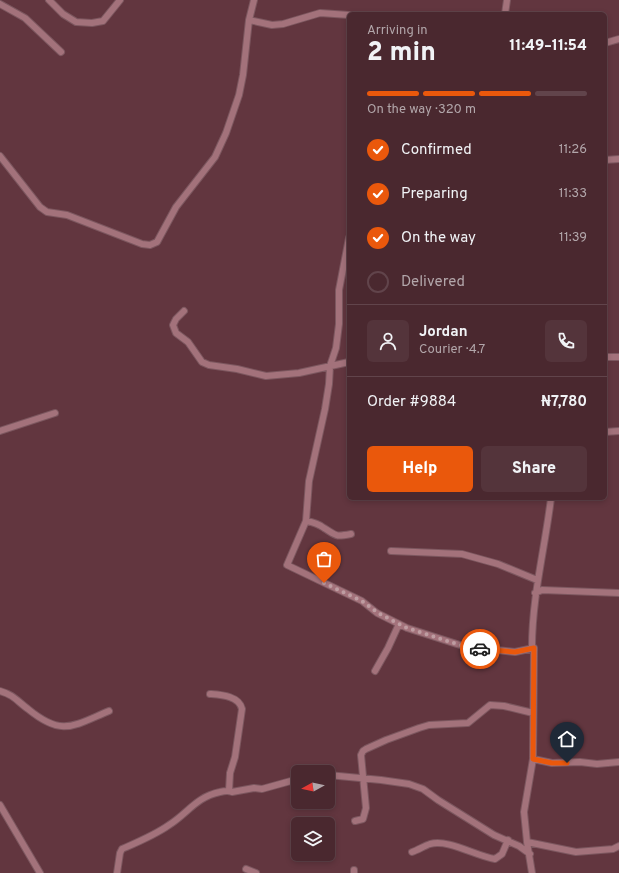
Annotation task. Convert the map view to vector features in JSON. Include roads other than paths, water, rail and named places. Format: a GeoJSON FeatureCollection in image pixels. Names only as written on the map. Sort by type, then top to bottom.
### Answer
{"type":"FeatureCollection","features":[{"type":"Feature","properties":{"kind":"street"},"geometry":{"type":"LineString","coordinates":[[49,0],[63,14],[76,22],[92,23],[103,21],[120,0]]}},
{"type":"Feature","properties":{"kind":"street"},"geometry":{"type":"LineString","coordinates":[[0,156],[40,206],[47,212],[68,215],[142,244],[150,245],[157,242],[176,207],[215,157],[226,133],[239,94],[243,75],[249,20],[254,0]]}},
{"type":"Feature","properties":{"kind":"street"},"geometry":{"type":"LineString","coordinates":[[505,12],[507,0]]}},
{"type":"Feature","properties":{"kind":"street"},"geometry":{"type":"LineString","coordinates":[[0,4],[25,18],[61,52]]}},
{"type":"Feature","properties":{"kind":"street"},"geometry":{"type":"LineString","coordinates":[[249,20],[272,25],[283,24],[320,13],[347,16]]}},
{"type":"Feature","properties":{"kind":"street"},"geometry":{"type":"LineString","coordinates":[[607,43],[619,40]]}},
{"type":"Feature","properties":{"kind":"street"},"geometry":{"type":"LineString","coordinates":[[607,160],[619,159]]}},
{"type":"Feature","properties":{"kind":"street"},"geometry":{"type":"LineString","coordinates":[[347,248],[339,290],[339,324],[336,348],[330,366],[325,409],[309,481],[306,521],[287,565],[362,601],[378,613],[407,628],[463,646],[515,652],[534,648]]}},
{"type":"Feature","properties":{"kind":"street"},"geometry":{"type":"LineString","coordinates":[[184,311],[176,319],[173,325],[176,333],[188,342],[202,362],[209,365],[237,368],[266,376],[299,373],[347,362]]}},
{"type":"Feature","properties":{"kind":"street"},"geometry":{"type":"LineString","coordinates":[[607,357],[619,357]]}},
{"type":"Feature","properties":{"kind":"street"},"geometry":{"type":"LineString","coordinates":[[0,431],[55,413]]}},
{"type":"Feature","properties":{"kind":"street"},"geometry":{"type":"LineString","coordinates":[[607,432],[619,431]]}},
{"type":"Feature","properties":{"kind":"street"},"geometry":{"type":"LineString","coordinates":[[532,873],[524,812],[533,759],[534,648],[532,647],[532,633],[535,593],[551,500]]}},
{"type":"Feature","properties":{"kind":"street"},"geometry":{"type":"LineString","coordinates":[[306,521],[324,527],[333,535],[341,536],[351,534]]}},
{"type":"Feature","properties":{"kind":"street"},"geometry":{"type":"LineString","coordinates":[[391,551],[462,554],[498,564],[537,583],[542,590]]}},
{"type":"Feature","properties":{"kind":"street"},"geometry":{"type":"LineString","coordinates":[[535,593],[542,590],[619,593]]}},
{"type":"Feature","properties":{"kind":"street"},"geometry":{"type":"LineString","coordinates":[[375,671],[388,648],[398,624]]}},
{"type":"Feature","properties":{"kind":"street"},"geometry":{"type":"LineString","coordinates":[[0,691],[16,698],[45,722],[54,725],[65,727],[76,725],[109,711]]}},
{"type":"Feature","properties":{"kind":"street"},"geometry":{"type":"LineString","coordinates":[[210,694],[225,696],[237,700],[242,709],[235,757],[230,773],[229,790]]}},
{"type":"Feature","properties":{"kind":"street"},"geometry":{"type":"LineString","coordinates":[[355,821],[361,820],[365,815],[366,808],[362,756],[363,751],[386,740],[429,725],[468,723],[490,705],[504,706],[533,714]]}},
{"type":"Feature","properties":{"kind":"street"},"geometry":{"type":"LineString","coordinates":[[533,759],[552,763],[580,762],[598,764],[619,762]]}},
{"type":"Feature","properties":{"kind":"street"},"geometry":{"type":"LineString","coordinates":[[335,776],[409,784],[423,789],[494,835],[508,840],[530,854]]}},
{"type":"Feature","properties":{"kind":"street"},"geometry":{"type":"LineString","coordinates":[[118,873],[120,853],[122,849],[169,825],[201,799],[210,794],[229,790],[232,792],[254,788],[262,789],[291,781]]}},
{"type":"Feature","properties":{"kind":"street"},"geometry":{"type":"LineString","coordinates":[[0,805],[40,873]]}},
{"type":"Feature","properties":{"kind":"street"},"geometry":{"type":"LineString","coordinates":[[412,852],[430,844],[442,844],[460,848],[484,858],[495,859],[502,854],[508,840]]}},
{"type":"Feature","properties":{"kind":"street"},"geometry":{"type":"LineString","coordinates":[[527,842],[576,852],[613,849],[619,846]]}},
{"type":"Feature","properties":{"kind":"street"},"geometry":{"type":"LineString","coordinates":[[246,869],[256,873]]}}]}
